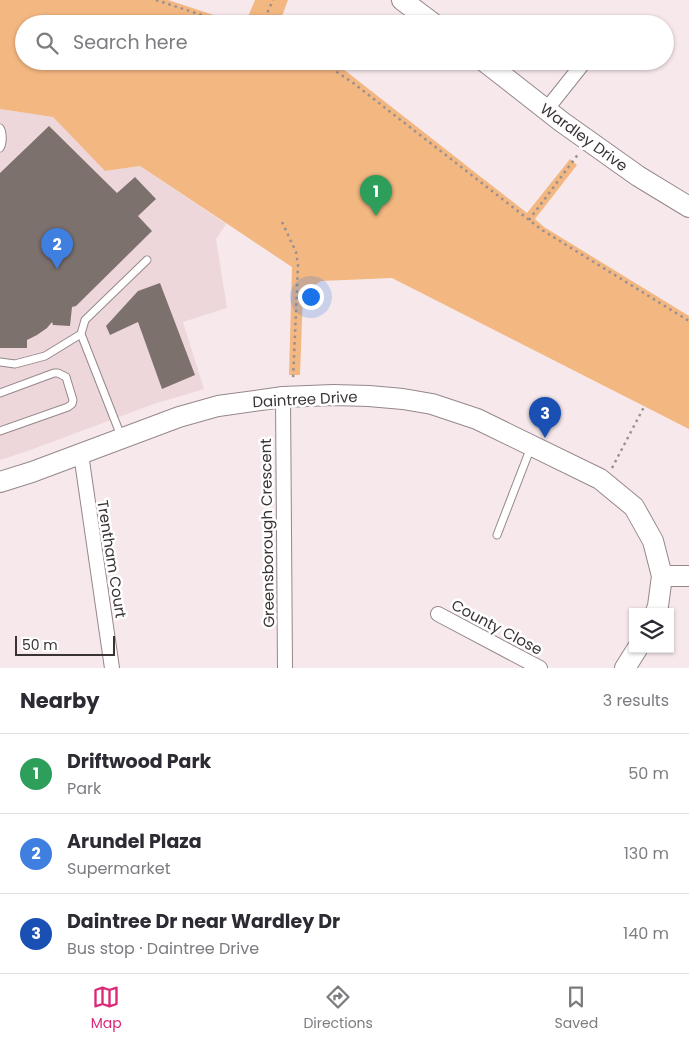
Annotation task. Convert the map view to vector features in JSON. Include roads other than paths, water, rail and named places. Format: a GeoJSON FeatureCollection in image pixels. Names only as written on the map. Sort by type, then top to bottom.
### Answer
{"type":"FeatureCollection","features":[{"type":"Feature","properties":{"kind":"street"},"geometry":{"type":"LineString","coordinates":[[402,0],[422,15]]}},
{"type":"Feature","properties":{"kind":"street","name":"Wardley Drive"},"geometry":{"type":"LineString","coordinates":[[495,70],[588,141],[638,176],[689,207]]}},
{"type":"Feature","properties":{"kind":"street"},"geometry":{"type":"LineString","coordinates":[[546,110],[578,70]]}},
{"type":"Feature","properties":{"kind":"street","name":"Daintree Drive"},"geometry":{"type":"LineString","coordinates":[[0,482],[32,472],[179,417],[218,406],[287,397],[333,395],[403,399],[432,404],[476,419],[600,480],[634,508],[653,541],[662,576],[657,608]]}},
{"type":"Feature","properties":{"kind":"street","name":"Greensborough Crescent"},"geometry":{"type":"LineString","coordinates":[[285,668],[287,397]]}},
{"type":"Feature","properties":{"kind":"street","name":"Trentham Court"},"geometry":{"type":"LineString","coordinates":[[80,454],[112,668]]}},
{"type":"Feature","properties":{"kind":"street"},"geometry":{"type":"LineString","coordinates":[[662,576],[689,576]]}},
{"type":"Feature","properties":{"kind":"street","name":"County Close"},"geometry":{"type":"LineString","coordinates":[[438,614],[540,668]]}},
{"type":"Feature","properties":{"kind":"street"},"geometry":{"type":"LineString","coordinates":[[625,668],[634,653]]}},
{"type":"Feature","properties":{"kind":"lane"},"geometry":{"type":"LineString","coordinates":[[0,128],[2,131],[2,145],[0,148]]}},
{"type":"Feature","properties":{"kind":"lane"},"geometry":{"type":"LineString","coordinates":[[122,438],[81,334],[85,320],[147,260]]}},
{"type":"Feature","properties":{"kind":"lane"},"geometry":{"type":"LineString","coordinates":[[0,362],[15,364],[45,356],[81,334]]}},
{"type":"Feature","properties":{"kind":"lane"},"geometry":{"type":"LineString","coordinates":[[0,393],[58,373],[66,377],[73,400],[72,404],[68,407],[0,430]]}},
{"type":"Feature","properties":{"kind":"lane"},"geometry":{"type":"LineString","coordinates":[[497,535],[532,447]]}},
{"type":"Feature","properties":{"kind":"place","name":"Driftwood Park"},"geometry":{"type":"Point","coordinates":[376,216]}},
{"type":"Feature","properties":{"kind":"place","name":"Arundel Plaza"},"geometry":{"type":"Point","coordinates":[57,269]}},
{"type":"Feature","properties":{"kind":"place","name":"Daintree Dr near Wardley Dr"},"geometry":{"type":"Point","coordinates":[545,438]}}]}
